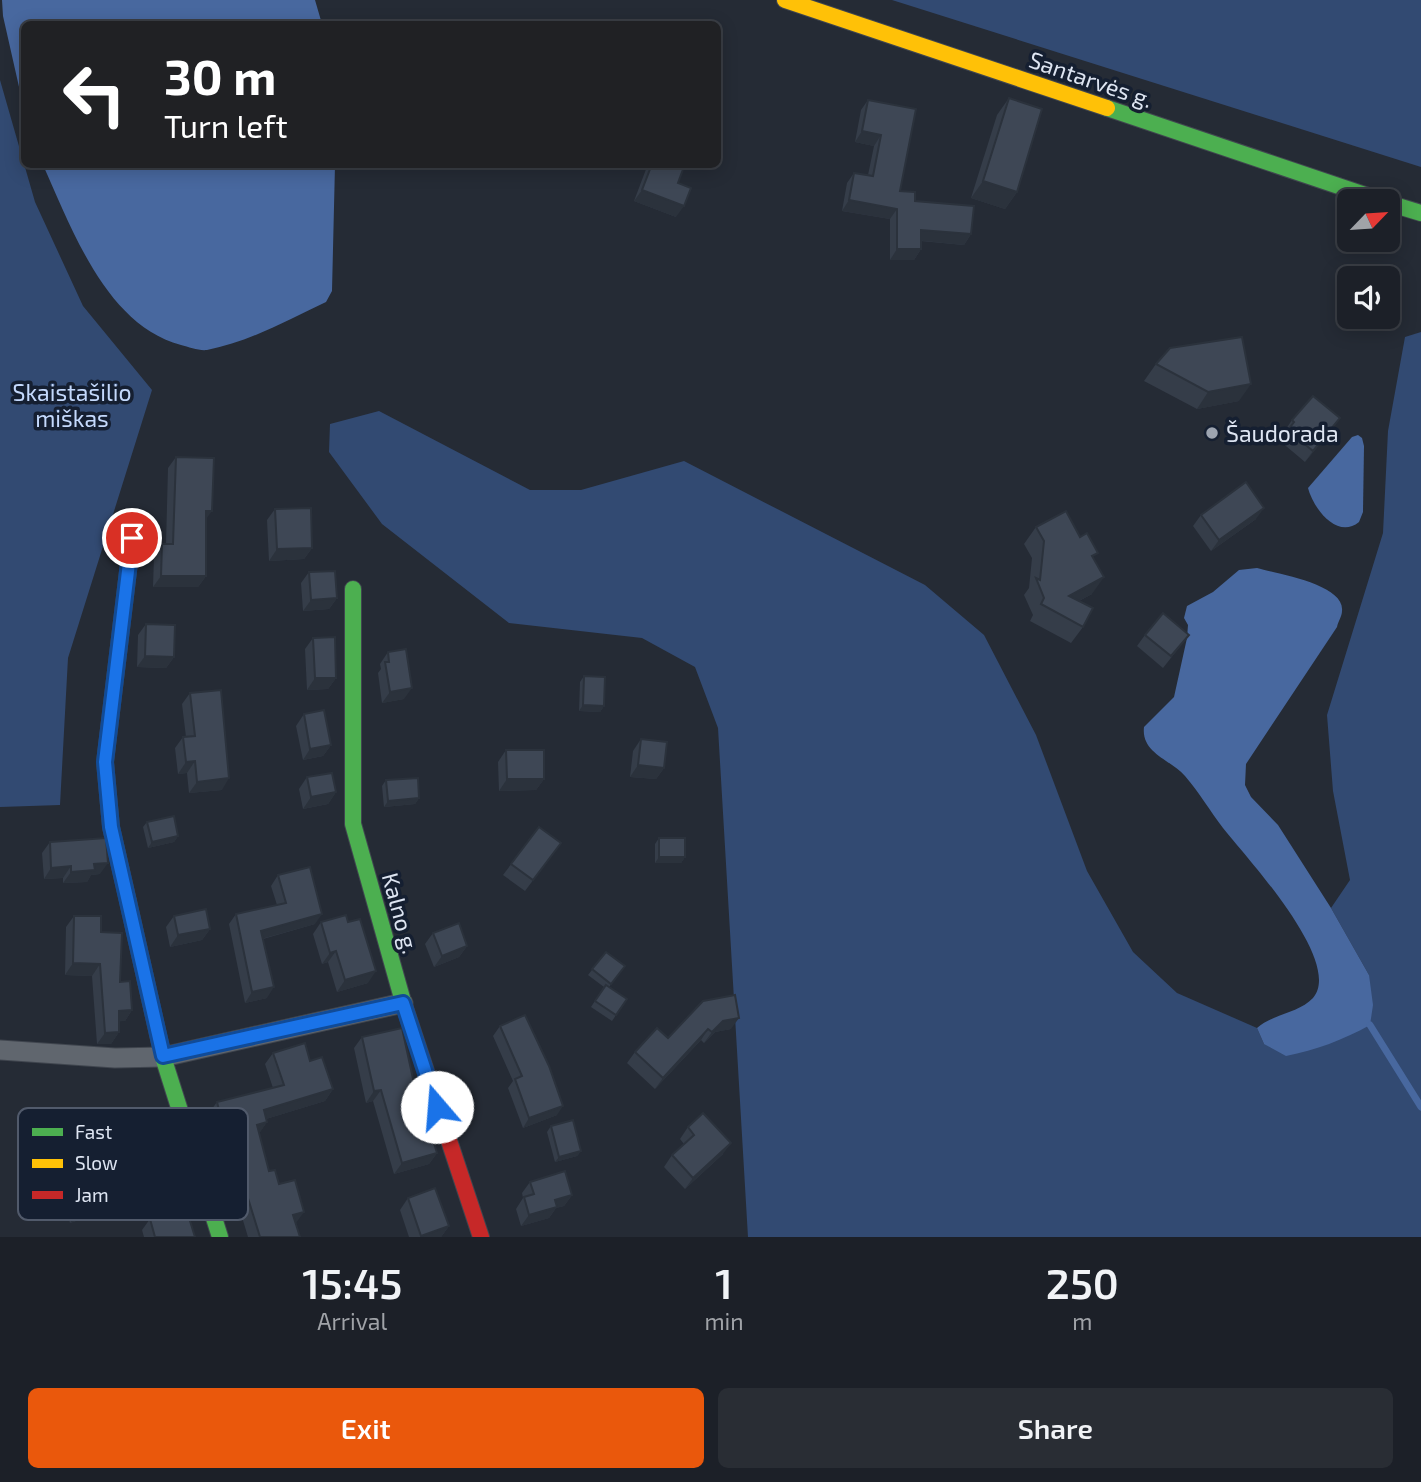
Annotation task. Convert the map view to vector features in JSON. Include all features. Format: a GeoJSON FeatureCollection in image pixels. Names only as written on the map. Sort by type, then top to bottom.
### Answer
{"type":"FeatureCollection","features":[{"type":"Feature","properties":{"kind":"street","name":"Santarvės g."},"geometry":{"type":"LineString","coordinates":[[785,0],[1346,189]]}},
{"type":"Feature","properties":{"kind":"street","name":"Santarvės g."},"geometry":{"type":"LineString","coordinates":[[1400,207],[1421,213]]}},
{"type":"Feature","properties":{"kind":"street"},"geometry":{"type":"LineString","coordinates":[[132,538],[105,762],[111,827],[163,1056],[179,1108]]}},
{"type":"Feature","properties":{"kind":"street","name":"Kalno g."},"geometry":{"type":"LineString","coordinates":[[353,589],[353,824],[403,1003],[481,1237]]}},
{"type":"Feature","properties":{"kind":"street"},"geometry":{"type":"LineString","coordinates":[[0,1051],[115,1058],[163,1056],[403,1003]]}},
{"type":"Feature","properties":{"kind":"street"},"geometry":{"type":"LineString","coordinates":[[215,1220],[220,1237]]}},
{"type":"Feature","properties":{"kind":"green space"},"geometry":{"type":"Polygon","coordinates":[[[892,0],[1421,0],[1421,167],[892,0]]]}},
{"type":"Feature","properties":{"kind":"green space","name":"Skaistašilio miškas"},"geometry":{"type":"Polygon","coordinates":[[[0,80],[21,153],[21,168],[25,168],[35,202],[83,306],[152,390],[68,658],[60,805],[0,807],[0,80]]]}},
{"type":"Feature","properties":{"kind":"green space"},"geometry":{"type":"Polygon","coordinates":[[[1421,332],[1421,1237],[748,1237],[718,728],[695,667],[642,638],[509,623],[382,524],[329,452],[330,424],[379,411],[530,490],[581,490],[684,461],[925,585],[984,635],[1036,735],[1087,871],[1133,952],[1177,993],[1257,1028],[1264,1044],[1369,975],[1331,908],[1350,880],[1333,791],[1327,715],[1383,533],[1388,431],[1405,337],[1421,332]]]}},
{"type":"Feature","properties":{"kind":"shaded area"},"geometry":{"type":"Polygon","coordinates":[[[2,0],[315,0],[321,21],[21,21],[21,96],[3,16],[2,0]]]}},
{"type":"Feature","properties":{"kind":"shaded area"},"geometry":{"type":"Polygon","coordinates":[[[44,168],[335,168],[332,291],[326,302],[238,342],[207,350],[181,345],[155,334],[132,317],[112,296],[95,271],[66,217],[44,168]]]}},
{"type":"Feature","properties":{"kind":"shaded area"},"geometry":{"type":"Polygon","coordinates":[[[1358,435],[1364,446],[1363,512],[1359,522],[1351,527],[1342,527],[1327,519],[1315,504],[1308,488],[1352,437],[1358,435]]]}},
{"type":"Feature","properties":{"kind":"shaded area"},"geometry":{"type":"Polygon","coordinates":[[[1257,568],[1322,587],[1340,602],[1342,613],[1337,627],[1246,764],[1245,785],[1251,797],[1278,825],[1331,908],[1369,975],[1373,1005],[1370,1025],[1329,1044],[1286,1056],[1264,1044],[1257,1028],[1301,1007],[1313,998],[1319,982],[1315,960],[1304,936],[1270,885],[1185,776],[1158,755],[1144,736],[1144,727],[1174,697],[1187,638],[1188,625],[1184,618],[1187,606],[1213,592],[1239,570],[1257,568]]]}},
{"type":"Feature","properties":{"kind":"building"},"geometry":{"type":"Polygon","coordinates":[[[1009,98],[1042,109],[1017,192],[983,181],[1009,98]]]}},
{"type":"Feature","properties":{"kind":"building"},"geometry":{"type":"Polygon","coordinates":[[[868,100],[916,109],[900,191],[915,192],[915,201],[974,206],[971,234],[921,230],[921,249],[897,249],[897,209],[849,200],[854,173],[873,176],[881,135],[862,131],[868,100]]]}},
{"type":"Feature","properties":{"kind":"building"},"geometry":{"type":"Polygon","coordinates":[[[650,168],[684,168],[678,183],[691,188],[684,206],[642,190],[650,168]]]}},
{"type":"Feature","properties":{"kind":"building"},"geometry":{"type":"Polygon","coordinates":[[[1242,337],[1251,384],[1208,392],[1156,364],[1170,348],[1242,337]]]}},
{"type":"Feature","properties":{"kind":"building"},"geometry":{"type":"Polygon","coordinates":[[[1313,396],[1340,418],[1313,451],[1288,430],[1294,422],[1292,420],[1313,396]]]}},
{"type":"Feature","properties":{"kind":"building"},"geometry":{"type":"Polygon","coordinates":[[[176,457],[214,458],[212,511],[206,511],[206,576],[161,576],[162,544],[173,544],[176,457]]]}},
{"type":"Feature","properties":{"kind":"building"},"geometry":{"type":"Polygon","coordinates":[[[1246,482],[1264,508],[1219,540],[1201,515],[1246,482]]]}},
{"type":"Feature","properties":{"kind":"building"},"geometry":{"type":"Polygon","coordinates":[[[311,508],[312,548],[277,549],[275,509],[311,508]]]}},
{"type":"Feature","properties":{"kind":"building"},"geometry":{"type":"Polygon","coordinates":[[[1066,511],[1080,537],[1087,533],[1098,553],[1092,556],[1104,577],[1069,596],[1093,608],[1083,627],[1041,604],[1044,598],[1036,578],[1040,580],[1044,541],[1036,527],[1066,511]]]}},
{"type":"Feature","properties":{"kind":"building"},"geometry":{"type":"Polygon","coordinates":[[[335,571],[337,598],[311,600],[309,572],[335,571]]]}},
{"type":"Feature","properties":{"kind":"building"},"geometry":{"type":"Polygon","coordinates":[[[1163,613],[1189,635],[1171,656],[1145,635],[1163,613]]]}},
{"type":"Feature","properties":{"kind":"building"},"geometry":{"type":"Polygon","coordinates":[[[146,624],[175,625],[174,657],[145,656],[146,624]]]}},
{"type":"Feature","properties":{"kind":"building"},"geometry":{"type":"Polygon","coordinates":[[[335,637],[336,678],[315,678],[313,638],[335,637]]]}},
{"type":"Feature","properties":{"kind":"building"},"geometry":{"type":"Polygon","coordinates":[[[406,649],[412,688],[390,692],[385,662],[389,662],[388,652],[406,649]]]}},
{"type":"Feature","properties":{"kind":"building"},"geometry":{"type":"Polygon","coordinates":[[[584,676],[605,677],[604,706],[583,705],[584,676]]]}},
{"type":"Feature","properties":{"kind":"building"},"geometry":{"type":"Polygon","coordinates":[[[221,690],[229,778],[197,782],[195,761],[186,762],[183,737],[195,736],[190,693],[221,690]]]}},
{"type":"Feature","properties":{"kind":"building"},"geometry":{"type":"Polygon","coordinates":[[[324,710],[331,745],[310,749],[304,714],[324,710]]]}},
{"type":"Feature","properties":{"kind":"building"},"geometry":{"type":"Polygon","coordinates":[[[641,739],[667,742],[664,768],[638,765],[641,739]]]}},
{"type":"Feature","properties":{"kind":"building"},"geometry":{"type":"Polygon","coordinates":[[[506,750],[544,750],[544,779],[507,779],[506,750]]]}},
{"type":"Feature","properties":{"kind":"building"},"geometry":{"type":"Polygon","coordinates":[[[332,773],[336,792],[311,797],[307,777],[332,773]]]}},
{"type":"Feature","properties":{"kind":"building"},"geometry":{"type":"Polygon","coordinates":[[[418,778],[419,798],[388,801],[386,780],[418,778]]]}},
{"type":"Feature","properties":{"kind":"building"},"geometry":{"type":"Polygon","coordinates":[[[174,816],[178,836],[152,842],[147,822],[174,816]]]}},
{"type":"Feature","properties":{"kind":"building"},"geometry":{"type":"Polygon","coordinates":[[[539,827],[561,843],[533,880],[511,864],[539,827]]]}},
{"type":"Feature","properties":{"kind":"building"},"geometry":{"type":"Polygon","coordinates":[[[106,838],[108,863],[94,864],[95,870],[71,872],[71,866],[51,868],[50,842],[106,838]]]}},
{"type":"Feature","properties":{"kind":"building"},"geometry":{"type":"Polygon","coordinates":[[[659,838],[685,838],[685,857],[659,857],[659,838]]]}},
{"type":"Feature","properties":{"kind":"building"},"geometry":{"type":"Polygon","coordinates":[[[310,867],[322,914],[261,931],[274,987],[252,992],[236,914],[286,903],[278,875],[310,867]]]}},
{"type":"Feature","properties":{"kind":"building"},"geometry":{"type":"Polygon","coordinates":[[[206,909],[210,929],[178,935],[174,916],[206,909]]]}},
{"type":"Feature","properties":{"kind":"building"},"geometry":{"type":"Polygon","coordinates":[[[346,915],[348,922],[360,919],[376,971],[345,980],[336,951],[330,953],[321,922],[346,915]]]}},
{"type":"Feature","properties":{"kind":"building"},"geometry":{"type":"Polygon","coordinates":[[[74,916],[101,916],[101,932],[122,933],[120,982],[130,981],[132,1010],[119,1011],[119,1032],[105,1033],[100,964],[73,963],[74,916]]]}},
{"type":"Feature","properties":{"kind":"building"},"geometry":{"type":"Polygon","coordinates":[[[459,923],[467,946],[442,956],[433,933],[459,923]]]}},
{"type":"Feature","properties":{"kind":"building"},"geometry":{"type":"Polygon","coordinates":[[[606,952],[625,966],[611,984],[592,969],[606,952]]]}},
{"type":"Feature","properties":{"kind":"building"},"geometry":{"type":"Polygon","coordinates":[[[606,985],[627,999],[616,1015],[595,1001],[606,985]]]}},
{"type":"Feature","properties":{"kind":"building"},"geometry":{"type":"Polygon","coordinates":[[[735,995],[739,1018],[723,1021],[712,1032],[708,1029],[663,1078],[635,1052],[657,1028],[668,1038],[703,1001],[735,995]]]}},
{"type":"Feature","properties":{"kind":"building"},"geometry":{"type":"Polygon","coordinates":[[[525,1015],[549,1066],[563,1106],[529,1118],[515,1079],[522,1076],[500,1026],[525,1015]]]}},
{"type":"Feature","properties":{"kind":"building"},"geometry":{"type":"Polygon","coordinates":[[[402,1028],[420,1111],[424,1110],[437,1153],[402,1163],[381,1090],[374,1091],[362,1037],[402,1028]]]}},
{"type":"Feature","properties":{"kind":"building"},"geometry":{"type":"Polygon","coordinates":[[[305,1043],[310,1061],[322,1057],[333,1089],[264,1110],[267,1122],[257,1125],[269,1171],[275,1170],[279,1184],[295,1180],[304,1212],[293,1215],[300,1237],[260,1237],[248,1198],[248,1108],[218,1108],[217,1102],[284,1085],[273,1053],[305,1043]]]}},
{"type":"Feature","properties":{"kind":"building"},"geometry":{"type":"Polygon","coordinates":[[[703,1113],[731,1143],[693,1178],[672,1155],[694,1135],[688,1127],[703,1113]]]}},
{"type":"Feature","properties":{"kind":"building"},"geometry":{"type":"Polygon","coordinates":[[[573,1120],[581,1151],[559,1157],[551,1126],[573,1120]]]}},
{"type":"Feature","properties":{"kind":"building"},"geometry":{"type":"Polygon","coordinates":[[[565,1171],[572,1195],[555,1200],[557,1207],[529,1215],[524,1197],[534,1194],[530,1182],[565,1171]]]}},
{"type":"Feature","properties":{"kind":"building"},"geometry":{"type":"Polygon","coordinates":[[[435,1188],[449,1226],[421,1236],[408,1198],[435,1188]]]}},
{"type":"Feature","properties":{"kind":"building"},"geometry":{"type":"Polygon","coordinates":[[[150,1220],[190,1220],[195,1237],[155,1237],[150,1220]]]}},
{"type":"Feature","properties":{"kind":"waterway"},"geometry":{"type":"LineString","coordinates":[[1370,1025],[1421,1107]]}},
{"type":"Feature","properties":{"kind":"traffic: fast"},"geometry":{"type":"LineString","coordinates":[[1107,108],[1347,189]]}},
{"type":"Feature","properties":{"kind":"traffic: fast"},"geometry":{"type":"LineString","coordinates":[[1400,207],[1421,213]]}},
{"type":"Feature","properties":{"kind":"traffic: fast"},"geometry":{"type":"LineString","coordinates":[[353,589],[353,824],[404,1005]]}},
{"type":"Feature","properties":{"kind":"traffic: fast"},"geometry":{"type":"LineString","coordinates":[[128,901],[163,1057],[179,1108]]}},
{"type":"Feature","properties":{"kind":"traffic: fast"},"geometry":{"type":"LineString","coordinates":[[215,1220],[220,1237]]}},
{"type":"Feature","properties":{"kind":"traffic: slow"},"geometry":{"type":"LineString","coordinates":[[785,0],[1107,108]]}},
{"type":"Feature","properties":{"kind":"traffic: jam"},"geometry":{"type":"LineString","coordinates":[[128,901],[111,827],[105,762],[132,538]]}},
{"type":"Feature","properties":{"kind":"traffic: jam"},"geometry":{"type":"LineString","coordinates":[[404,1005],[481,1237]]}},
{"type":"Feature","properties":{"kind":"place","name":"Šaudorada"},"geometry":{"type":"Point","coordinates":[1212,433]}},
{"type":"Feature","properties":{"kind":"route"},"geometry":{"type":"LineString","coordinates":[[132,538],[105,762],[111,827],[163,1056],[403,1003],[437,1107]]}}]}
